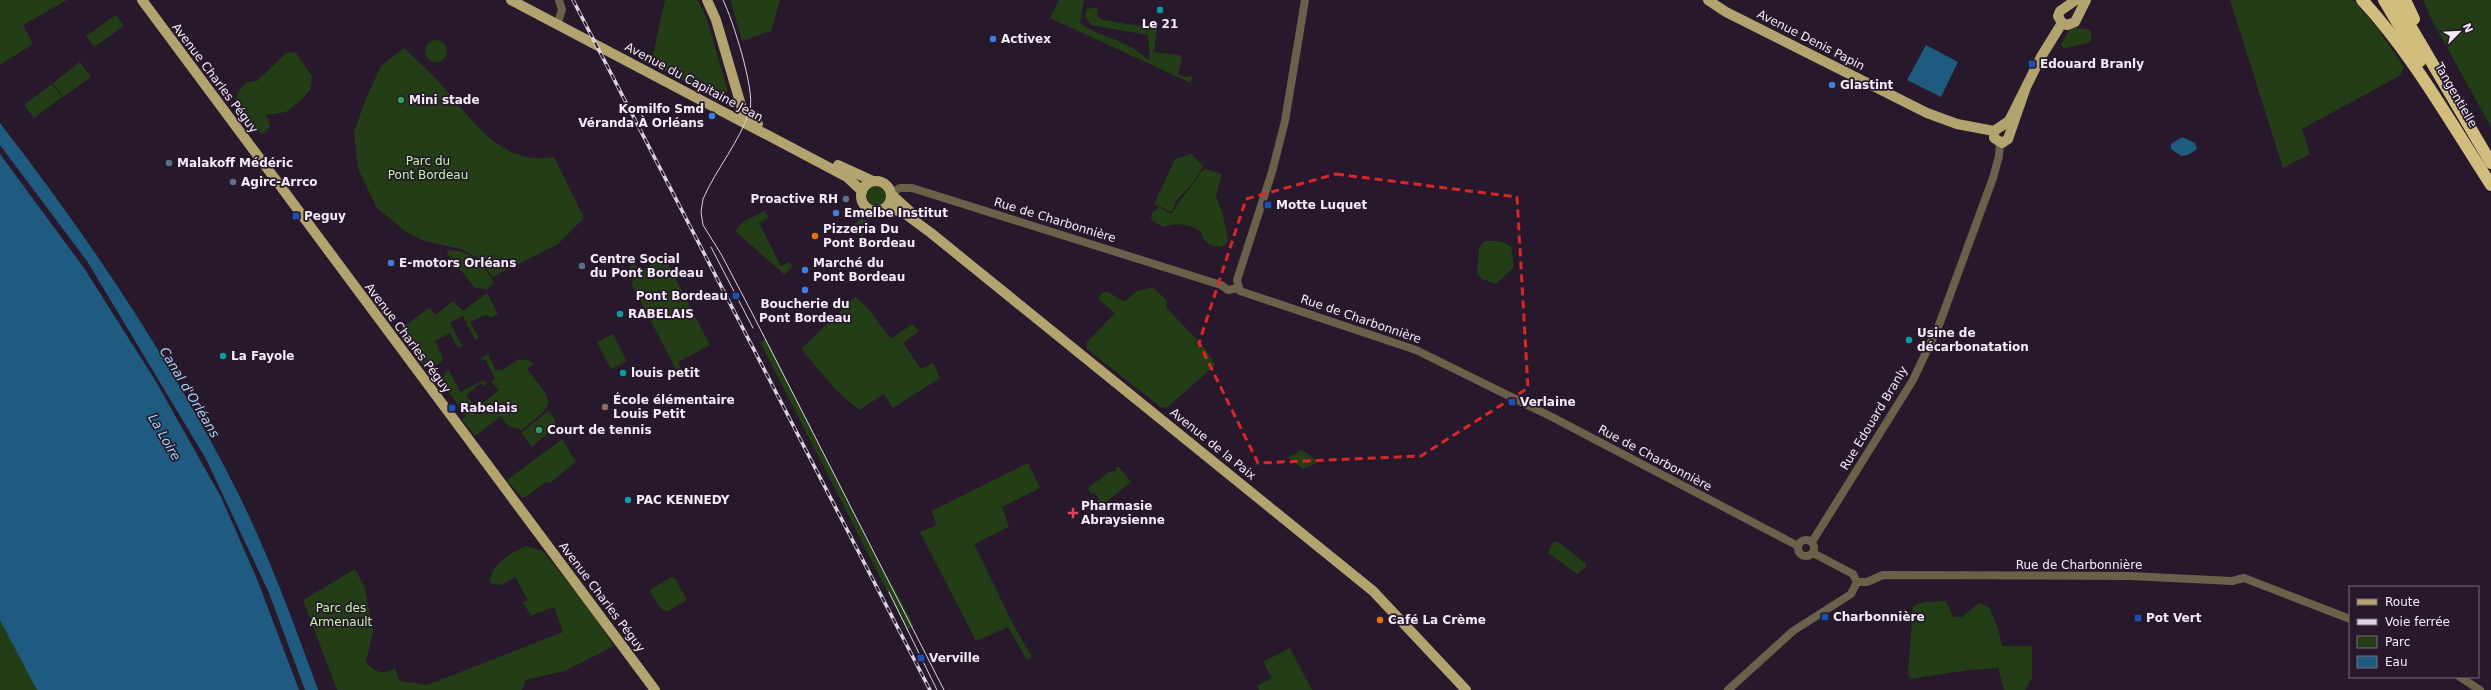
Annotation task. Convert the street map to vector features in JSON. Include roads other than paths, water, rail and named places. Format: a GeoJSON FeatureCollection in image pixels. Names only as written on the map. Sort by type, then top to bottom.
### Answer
{"type":"FeatureCollection","features":[{"type":"Feature","properties":{"kind":"highway"},"geometry":{"type":"LineString","coordinates":[[2362,0],[2389,30],[2415,66],[2491,185]]}},
{"type":"Feature","properties":{"kind":"highway","name":"Tangentielle"},"geometry":{"type":"LineString","coordinates":[[2384,0],[2491,185]]}},
{"type":"Feature","properties":{"kind":"highway"},"geometry":{"type":"LineString","coordinates":[[2395,0],[2491,163]]}},
{"type":"Feature","properties":{"kind":"highway"},"geometry":{"type":"LineString","coordinates":[[2405,0],[2468,124]]}},
{"type":"Feature","properties":{"kind":"main road","name":"Avenue Charles Péguy"},"geometry":{"type":"LineString","coordinates":[[142,0],[655,690]]}},
{"type":"Feature","properties":{"kind":"main road","name":"Avenue du Capitaine Jean"},"geometry":{"type":"LineString","coordinates":[[510,0],[832,162],[873,181]]}},
{"type":"Feature","properties":{"kind":"main road","name":"Avenue du Capitaine Jean"},"geometry":{"type":"LineString","coordinates":[[517,0],[727,111],[744,118],[847,177],[862,191]]}},
{"type":"Feature","properties":{"kind":"main road"},"geometry":{"type":"LineString","coordinates":[[703,0],[713,23],[737,102],[744,118]]}},
{"type":"Feature","properties":{"kind":"main road"},"geometry":{"type":"LineString","coordinates":[[707,0],[716,20],[744,118]]}},
{"type":"Feature","properties":{"kind":"main road","name":"Avenue Denis Papin"},"geometry":{"type":"LineString","coordinates":[[1708,0],[1726,12],[1926,113],[1957,124],[1997,129]]}},
{"type":"Feature","properties":{"kind":"main road"},"geometry":{"type":"LineString","coordinates":[[2062,23],[2058,13],[2076,0]]}},
{"type":"Feature","properties":{"kind":"main road"},"geometry":{"type":"LineString","coordinates":[[2062,23],[2070,25],[2077,17],[2086,0]]}},
{"type":"Feature","properties":{"kind":"main road"},"geometry":{"type":"LineString","coordinates":[[2066,6],[2074,9],[2077,17]]}},
{"type":"Feature","properties":{"kind":"main road"},"geometry":{"type":"LineString","coordinates":[[2026,87],[2010,135],[2006,141],[2000,143],[1994,138],[1997,129],[2008,121],[2026,87],[2062,23]]}},
{"type":"Feature","properties":{"kind":"main road"},"geometry":{"type":"LineString","coordinates":[[727,111],[737,102]]}},
{"type":"Feature","properties":{"kind":"main road"},"geometry":{"type":"LineString","coordinates":[[1997,129],[2006,128],[2010,135]]}},
{"type":"Feature","properties":{"kind":"main road"},"geometry":{"type":"LineString","coordinates":[[873,181],[886,184],[892,194],[887,207],[878,211],[869,209],[863,203],[862,191],[864,186],[873,181]]}},
{"type":"Feature","properties":{"kind":"main road","name":"Avenue de la Paix"},"geometry":{"type":"LineString","coordinates":[[892,194],[931,233]]}},
{"type":"Feature","properties":{"kind":"main road","name":"Avenue de la Paix"},"geometry":{"type":"LineString","coordinates":[[887,207],[904,213],[931,233],[1373,591],[1398,615],[1466,690]]}},
{"type":"Feature","properties":{"kind":"street"},"geometry":{"type":"LineString","coordinates":[[558,23],[562,10],[559,0]]}},
{"type":"Feature","properties":{"kind":"street"},"geometry":{"type":"LineString","coordinates":[[1238,288],[1237,280],[1272,172],[1285,121],[1305,0]]}},
{"type":"Feature","properties":{"kind":"street","name":"Rue Edouard Branly"},"geometry":{"type":"LineString","coordinates":[[1812,542],[1913,380],[1939,325],[1992,178],[1999,156],[2000,143]]}},
{"type":"Feature","properties":{"kind":"street","name":"Rue de Charbonnière"},"geometry":{"type":"LineString","coordinates":[[892,194],[900,188],[912,188],[1221,285],[1228,290],[1238,288],[1242,292],[1416,350],[1552,417],[1798,546]]}},
{"type":"Feature","properties":{"kind":"street"},"geometry":{"type":"LineString","coordinates":[[1803,540],[1812,542],[1815,547],[1813,552],[1804,556],[1800,553],[1798,546],[1803,540]]}},
{"type":"Feature","properties":{"kind":"street"},"geometry":{"type":"LineString","coordinates":[[1728,690],[1793,631],[1851,594],[1857,582],[1853,574],[1813,552]]}},
{"type":"Feature","properties":{"kind":"street","name":"Rue de Charbonnière"},"geometry":{"type":"LineString","coordinates":[[1857,582],[1867,582],[1883,575],[2130,576],[2232,581],[2244,578],[2349,619]]}},
{"type":"Feature","properties":{"kind":"street"},"geometry":{"type":"LineString","coordinates":[[2462,678],[2480,690]]}},
{"type":"Feature","properties":{"kind":"water"},"geometry":{"type":"Polygon","coordinates":[[[1926,45],[1958,62],[1941,97],[1907,80],[1926,45]]]}},
{"type":"Feature","properties":{"kind":"water"},"geometry":{"type":"Polygon","coordinates":[[[0,123],[66,211],[128,302],[186,396],[213,444],[238,493],[281,590],[318,690],[305,690],[269,593],[206,459],[87,261],[0,145],[0,123]]]}},
{"type":"Feature","properties":{"kind":"water"},"geometry":{"type":"Polygon","coordinates":[[[2182,137],[2195,143],[2197,149],[2188,155],[2181,156],[2171,149],[2171,144],[2182,137]]]}},
{"type":"Feature","properties":{"kind":"water","name":"La Loire"},"geometry":{"type":"Polygon","coordinates":[[[0,154],[84,268],[155,380],[221,497],[257,579],[299,690],[37,690],[0,620],[0,154]]]}},
{"type":"Feature","properties":{"kind":"tram line"},"geometry":{"type":"LineString","coordinates":[[723,0],[742,55],[751,100],[750,109],[741,132],[703,199],[701,212],[703,225],[721,254],[751,311],[944,690]]}},
{"type":"Feature","properties":{"kind":"tram line"},"geometry":{"type":"LineString","coordinates":[[711,247],[753,328]]}},
{"type":"Feature","properties":{"kind":"tram line"},"geometry":{"type":"LineString","coordinates":[[889,592],[937,690]]}},
{"type":"Feature","properties":{"kind":"railway"},"geometry":{"type":"LineString","coordinates":[[573,0],[930,690]]}},
{"type":"Feature","properties":{"kind":"place","name":"Le 21"},"geometry":{"type":"Point","coordinates":[1160,10]}},
{"type":"Feature","properties":{"kind":"place","name":"Activex"},"geometry":{"type":"Point","coordinates":[993,39]}},
{"type":"Feature","properties":{"kind":"place","name":"Edouard Branly"},"geometry":{"type":"Point","coordinates":[2032,64]}},
{"type":"Feature","properties":{"kind":"place","name":"Glastint"},"geometry":{"type":"Point","coordinates":[1832,85]}},
{"type":"Feature","properties":{"kind":"place","name":"Mini stade"},"geometry":{"type":"Point","coordinates":[401,100]}},
{"type":"Feature","properties":{"kind":"place","name":"Komilfo Smd Véranda À Orléans"},"geometry":{"type":"Point","coordinates":[712,116]}},
{"type":"Feature","properties":{"kind":"place","name":"Malakoff Médéric"},"geometry":{"type":"Point","coordinates":[169,163]}},
{"type":"Feature","properties":{"kind":"place","name":"Agirc-Arrco"},"geometry":{"type":"Point","coordinates":[233,182]}},
{"type":"Feature","properties":{"kind":"place","name":"Proactive RH"},"geometry":{"type":"Point","coordinates":[846,199]}},
{"type":"Feature","properties":{"kind":"place","name":"Motte Luquet"},"geometry":{"type":"Point","coordinates":[1268,205]}},
{"type":"Feature","properties":{"kind":"place","name":"Emelbe Institut"},"geometry":{"type":"Point","coordinates":[836,213]}},
{"type":"Feature","properties":{"kind":"place","name":"Peguy"},"geometry":{"type":"Point","coordinates":[296,216]}},
{"type":"Feature","properties":{"kind":"place","name":"Pizzeria Du Pont Bordeau"},"geometry":{"type":"Point","coordinates":[815,236]}},
{"type":"Feature","properties":{"kind":"place","name":"E-motors Orléans"},"geometry":{"type":"Point","coordinates":[391,263]}},
{"type":"Feature","properties":{"kind":"place","name":"Centre Social du Pont Bordeau"},"geometry":{"type":"Point","coordinates":[582,266]}},
{"type":"Feature","properties":{"kind":"place","name":"Marché du Pont Bordeau"},"geometry":{"type":"Point","coordinates":[805,270]}},
{"type":"Feature","properties":{"kind":"place","name":"Boucherie du Pont Bordeau"},"geometry":{"type":"Point","coordinates":[805,290]}},
{"type":"Feature","properties":{"kind":"place","name":"Pont Bordeau"},"geometry":{"type":"Point","coordinates":[736,296]}},
{"type":"Feature","properties":{"kind":"place","name":"RABELAIS"},"geometry":{"type":"Point","coordinates":[620,314]}},
{"type":"Feature","properties":{"kind":"place","name":"Usine de décarbonatation"},"geometry":{"type":"Point","coordinates":[1909,340]}},
{"type":"Feature","properties":{"kind":"place","name":"La Fayole"},"geometry":{"type":"Point","coordinates":[223,356]}},
{"type":"Feature","properties":{"kind":"place","name":"louis petit"},"geometry":{"type":"Point","coordinates":[623,373]}},
{"type":"Feature","properties":{"kind":"place","name":"Verlaine"},"geometry":{"type":"Point","coordinates":[1512,402]}},
{"type":"Feature","properties":{"kind":"place","name":"École élémentaire Louis Petit"},"geometry":{"type":"Point","coordinates":[605,407]}},
{"type":"Feature","properties":{"kind":"place","name":"Rabelais"},"geometry":{"type":"Point","coordinates":[452,408]}},
{"type":"Feature","properties":{"kind":"place","name":"Court de tennis"},"geometry":{"type":"Point","coordinates":[539,430]}},
{"type":"Feature","properties":{"kind":"place","name":"PAC KENNEDY"},"geometry":{"type":"Point","coordinates":[628,500]}},
{"type":"Feature","properties":{"kind":"place","name":"Pharmasie Abraysienne"},"geometry":{"type":"Point","coordinates":[1073,513]}},
{"type":"Feature","properties":{"kind":"place","name":"Charbonnière"},"geometry":{"type":"Point","coordinates":[1825,617]}},
{"type":"Feature","properties":{"kind":"place","name":"Pot Vert"},"geometry":{"type":"Point","coordinates":[2138,618]}},
{"type":"Feature","properties":{"kind":"place","name":"Café La Crème"},"geometry":{"type":"Point","coordinates":[1380,620]}},
{"type":"Feature","properties":{"kind":"place","name":"Verville"},"geometry":{"type":"Point","coordinates":[921,658]}},
{"type":"Feature","properties":{"kind":"park label","name":"Parc du Pont Bordeau"},"geometry":{"type":"Point","coordinates":[428,168]}},
{"type":"Feature","properties":{"kind":"park label","name":"Parc des Armenault"},"geometry":{"type":"Point","coordinates":[341,615]}},
{"type":"Feature","properties":{"kind":"water label","name":"Canal d'Orléans"},"geometry":{"type":"Point","coordinates":[190,392]}}]}
